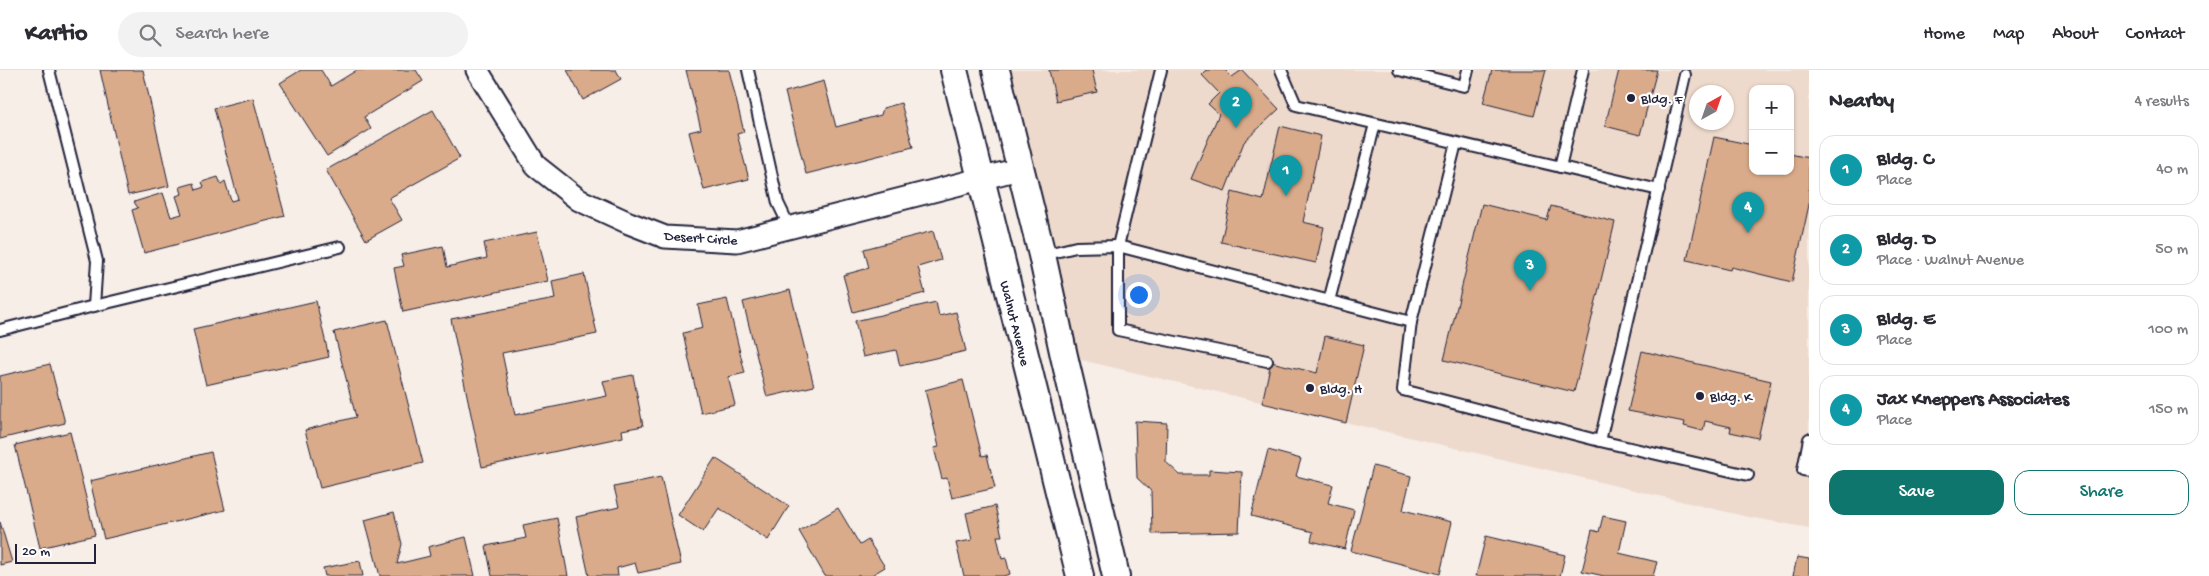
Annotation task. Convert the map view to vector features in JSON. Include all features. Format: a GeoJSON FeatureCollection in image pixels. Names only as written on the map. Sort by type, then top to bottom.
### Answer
{"type":"FeatureCollection","features":[{"type":"Feature","properties":{"kind":"street","name":"Desert Circle"},"geometry":{"type":"LineString","coordinates":[[477,70],[536,166],[579,200],[665,237],[737,241],[1019,169]]}},
{"type":"Feature","properties":{"kind":"street","name":"Walnut Avenue"},"geometry":{"type":"LineString","coordinates":[[954,70],[1080,576]]}},
{"type":"Feature","properties":{"kind":"street"},"geometry":{"type":"LineString","coordinates":[[996,70],[1042,256],[1116,576]]}},
{"type":"Feature","properties":{"kind":"lane"},"geometry":{"type":"LineString","coordinates":[[49,70],[97,261],[94,306]]}},
{"type":"Feature","properties":{"kind":"lane"},"geometry":{"type":"LineString","coordinates":[[748,70],[778,203],[790,228]]}},
{"type":"Feature","properties":{"kind":"lane"},"geometry":{"type":"LineString","coordinates":[[1161,70],[1118,246],[1118,330],[1267,361]]}},
{"type":"Feature","properties":{"kind":"lane"},"geometry":{"type":"LineString","coordinates":[[1281,70],[1296,106],[1659,190]]}},
{"type":"Feature","properties":{"kind":"lane"},"geometry":{"type":"LineString","coordinates":[[1399,70],[1464,86],[1468,70]]}},
{"type":"Feature","properties":{"kind":"lane"},"geometry":{"type":"LineString","coordinates":[[1560,167],[1583,70]]}},
{"type":"Feature","properties":{"kind":"lane"},"geometry":{"type":"LineString","coordinates":[[1600,441],[1685,75]]}},
{"type":"Feature","properties":{"kind":"lane"},"geometry":{"type":"LineString","coordinates":[[1329,301],[1376,124]]}},
{"type":"Feature","properties":{"kind":"lane"},"geometry":{"type":"LineString","coordinates":[[1456,143],[1411,322],[1402,390],[1600,441],[1748,475]]}},
{"type":"Feature","properties":{"kind":"lane"},"geometry":{"type":"LineString","coordinates":[[1042,256],[1076,247],[1118,246],[1411,322]]}},
{"type":"Feature","properties":{"kind":"lane"},"geometry":{"type":"LineString","coordinates":[[0,330],[340,247]]}},
{"type":"Feature","properties":{"kind":"lane"},"geometry":{"type":"LineString","coordinates":[[1809,439],[1804,470],[1809,472]]}},
{"type":"Feature","properties":{"kind":"shaded area"},"geometry":{"type":"Polygon","coordinates":[[[996,70],[1809,70],[1809,528],[1748,517],[1064,356],[996,70]]]}},
{"type":"Feature","properties":{"kind":"building"},"geometry":{"type":"Polygon","coordinates":[[[100,70],[143,70],[169,186],[128,195],[100,70]]]}},
{"type":"Feature","properties":{"kind":"building"},"geometry":{"type":"Polygon","coordinates":[[[301,70],[321,70],[331,86],[357,70],[416,70],[423,81],[364,117],[371,129],[327,156],[280,83],[301,70]]]}},
{"type":"Feature","properties":{"kind":"building"},"geometry":{"type":"Polygon","coordinates":[[[567,70],[616,70],[621,79],[583,100],[567,70]]]}},
{"type":"Feature","properties":{"kind":"building"},"geometry":{"type":"Polygon","coordinates":[[[686,70],[729,70],[744,132],[737,134],[749,179],[704,190],[689,132],[701,129],[686,70]]]}},
{"type":"Feature","properties":{"kind":"building"},"geometry":{"type":"Polygon","coordinates":[[[1049,70],[1092,70],[1097,92],[1056,101],[1049,70]]]}},
{"type":"Feature","properties":{"kind":"building"},"geometry":{"type":"Polygon","coordinates":[[[1207,70],[1225,70],[1232,77],[1242,70],[1279,109],[1244,142],[1225,191],[1191,179],[1219,114],[1208,104],[1219,93],[1202,75],[1207,70]]]}},
{"type":"Feature","properties":{"kind":"building"},"geometry":{"type":"Polygon","coordinates":[[[1492,70],[1546,70],[1534,116],[1483,103],[1492,70]]]}},
{"type":"Feature","properties":{"kind":"building","name":"Bldg. F"},"geometry":{"type":"Polygon","coordinates":[[[1619,70],[1657,70],[1640,135],[1605,126],[1619,70]]]}},
{"type":"Feature","properties":{"kind":"building"},"geometry":{"type":"Polygon","coordinates":[[[824,81],[836,127],[881,115],[883,108],[901,103],[913,147],[806,174],[785,92],[824,81]]]}},
{"type":"Feature","properties":{"kind":"building"},"geometry":{"type":"Polygon","coordinates":[[[253,98],[285,216],[144,253],[132,210],[138,208],[134,202],[163,193],[171,217],[182,214],[176,196],[182,194],[180,187],[194,183],[196,190],[204,187],[202,182],[218,177],[221,184],[225,181],[231,201],[238,199],[214,108],[253,98]]]}},
{"type":"Feature","properties":{"kind":"building"},"geometry":{"type":"Polygon","coordinates":[[[433,110],[460,158],[389,198],[402,220],[366,240],[326,170],[433,110]]]}},
{"type":"Feature","properties":{"kind":"building"},"geometry":{"type":"Polygon","coordinates":[[[1280,126],[1321,136],[1303,222],[1324,227],[1316,263],[1221,242],[1232,192],[1263,200],[1280,126]]]}},
{"type":"Feature","properties":{"kind":"building"},"geometry":{"type":"Polygon","coordinates":[[[1714,137],[1749,144],[1749,175],[1794,175],[1794,155],[1809,158],[1809,205],[1792,282],[1731,267],[1730,270],[1687,260],[1714,137]]]}},
{"type":"Feature","properties":{"kind":"building"},"geometry":{"type":"Polygon","coordinates":[[[1482,204],[1547,220],[1551,206],[1615,222],[1574,392],[1444,360],[1482,204]]]}},
{"type":"Feature","properties":{"kind":"building"},"geometry":{"type":"Polygon","coordinates":[[[933,231],[941,260],[918,267],[925,293],[853,312],[843,275],[869,268],[864,249],[933,231]]]}},
{"type":"Feature","properties":{"kind":"building"},"geometry":{"type":"Polygon","coordinates":[[[537,232],[548,281],[403,312],[394,268],[404,266],[401,255],[443,246],[447,267],[487,258],[484,243],[537,232]]]}},
{"type":"Feature","properties":{"kind":"building"},"geometry":{"type":"Polygon","coordinates":[[[584,274],[597,334],[502,353],[515,415],[607,396],[603,381],[633,375],[643,426],[622,430],[623,437],[482,467],[451,319],[555,299],[552,281],[584,274]]]}},
{"type":"Feature","properties":{"kind":"building"},"geometry":{"type":"Polygon","coordinates":[[[790,290],[814,386],[767,397],[743,302],[790,290]]]}},
{"type":"Feature","properties":{"kind":"building"},"geometry":{"type":"Polygon","coordinates":[[[727,299],[745,373],[728,377],[735,405],[701,413],[683,333],[703,328],[698,305],[727,299]]]}},
{"type":"Feature","properties":{"kind":"building"},"geometry":{"type":"Polygon","coordinates":[[[316,301],[329,357],[206,385],[193,329],[316,301]]]}},
{"type":"Feature","properties":{"kind":"building"},"geometry":{"type":"Polygon","coordinates":[[[936,302],[939,316],[956,312],[966,351],[900,366],[896,350],[863,357],[855,321],[936,302]]]}},
{"type":"Feature","properties":{"kind":"building"},"geometry":{"type":"Polygon","coordinates":[[[387,320],[423,463],[320,488],[305,430],[356,417],[334,332],[387,320]]]}},
{"type":"Feature","properties":{"kind":"building","name":"Bldg. H"},"geometry":{"type":"Polygon","coordinates":[[[1325,336],[1364,345],[1346,423],[1262,403],[1271,362],[1317,373],[1325,336]]]}},
{"type":"Feature","properties":{"kind":"building","name":"Bldg. K"},"geometry":{"type":"Polygon","coordinates":[[[1642,351],[1771,381],[1758,438],[1730,432],[1731,427],[1705,421],[1703,431],[1684,426],[1685,422],[1628,411],[1642,351]]]}},
{"type":"Feature","properties":{"kind":"building"},"geometry":{"type":"Polygon","coordinates":[[[50,364],[65,423],[0,439],[0,376],[50,364]]]}},
{"type":"Feature","properties":{"kind":"building"},"geometry":{"type":"Polygon","coordinates":[[[963,380],[982,456],[987,455],[995,488],[952,498],[947,478],[942,479],[934,448],[939,447],[925,390],[963,380]]]}},
{"type":"Feature","properties":{"kind":"building"},"geometry":{"type":"Polygon","coordinates":[[[1135,421],[1167,423],[1166,462],[1180,475],[1209,475],[1209,470],[1242,472],[1239,532],[1152,534],[1151,491],[1137,478],[1135,421]]]}},
{"type":"Feature","properties":{"kind":"building"},"geometry":{"type":"Polygon","coordinates":[[[70,432],[95,535],[40,548],[15,445],[70,432]]]}},
{"type":"Feature","properties":{"kind":"building"},"geometry":{"type":"Polygon","coordinates":[[[1268,450],[1301,459],[1296,476],[1333,485],[1328,503],[1354,510],[1345,549],[1311,541],[1313,532],[1251,516],[1268,450]]]}},
{"type":"Feature","properties":{"kind":"building"},"geometry":{"type":"Polygon","coordinates":[[[211,452],[225,510],[104,539],[90,481],[211,452]]]}},
{"type":"Feature","properties":{"kind":"building"},"geometry":{"type":"Polygon","coordinates":[[[715,458],[789,506],[768,540],[719,508],[703,532],[678,515],[715,458]]]}},
{"type":"Feature","properties":{"kind":"building"},"geometry":{"type":"Polygon","coordinates":[[[1373,466],[1411,476],[1403,510],[1452,522],[1440,574],[1351,551],[1373,466]]]}},
{"type":"Feature","properties":{"kind":"building"},"geometry":{"type":"Polygon","coordinates":[[[661,477],[681,564],[638,573],[635,563],[617,568],[618,576],[589,576],[576,517],[619,507],[614,487],[661,477]]]}},
{"type":"Feature","properties":{"kind":"building"},"geometry":{"type":"Polygon","coordinates":[[[995,506],[1002,536],[997,536],[1002,559],[1006,558],[1010,574],[1003,576],[964,576],[956,543],[972,540],[966,513],[995,506]]]}},
{"type":"Feature","properties":{"kind":"building"},"geometry":{"type":"Polygon","coordinates":[[[838,508],[860,545],[868,540],[885,567],[870,576],[825,576],[799,531],[838,508]]]}},
{"type":"Feature","properties":{"kind":"building"},"geometry":{"type":"Polygon","coordinates":[[[394,512],[402,544],[397,564],[430,556],[428,547],[466,537],[475,576],[380,576],[365,520],[394,512]]]}},
{"type":"Feature","properties":{"kind":"building"},"geometry":{"type":"Polygon","coordinates":[[[1603,516],[1626,521],[1619,553],[1657,562],[1653,576],[1604,576],[1582,571],[1592,530],[1599,532],[1603,516]]]}},
{"type":"Feature","properties":{"kind":"building"},"geometry":{"type":"Polygon","coordinates":[[[557,518],[568,576],[492,576],[486,546],[526,538],[523,525],[557,518]]]}},
{"type":"Feature","properties":{"kind":"building"},"geometry":{"type":"Polygon","coordinates":[[[0,522],[12,562],[0,565],[0,522]]]}},
{"type":"Feature","properties":{"kind":"building"},"geometry":{"type":"Polygon","coordinates":[[[1486,536],[1565,555],[1560,576],[1476,576],[1486,536]]]}},
{"type":"Feature","properties":{"kind":"building"},"geometry":{"type":"Polygon","coordinates":[[[1797,557],[1809,559],[1809,576],[1793,576],[1797,557]]]}},
{"type":"Feature","properties":{"kind":"building"},"geometry":{"type":"Polygon","coordinates":[[[360,561],[363,576],[325,576],[323,568],[360,561]]]}},
{"type":"Feature","properties":{"kind":"place","name":"Bldg. F"},"geometry":{"type":"Point","coordinates":[1631,98]}},
{"type":"Feature","properties":{"kind":"place","name":"Bldg. D"},"geometry":{"type":"Point","coordinates":[1236,128]}},
{"type":"Feature","properties":{"kind":"place","name":"Bldg. C"},"geometry":{"type":"Point","coordinates":[1286,196]}},
{"type":"Feature","properties":{"kind":"place","name":"Jax Kneppers Associates"},"geometry":{"type":"Point","coordinates":[1748,233]}},
{"type":"Feature","properties":{"kind":"place","name":"Bldg. E"},"geometry":{"type":"Point","coordinates":[1530,291]}},
{"type":"Feature","properties":{"kind":"place","name":"Bldg. H"},"geometry":{"type":"Point","coordinates":[1310,388]}},
{"type":"Feature","properties":{"kind":"place","name":"Bldg. K"},"geometry":{"type":"Point","coordinates":[1700,396]}}]}
